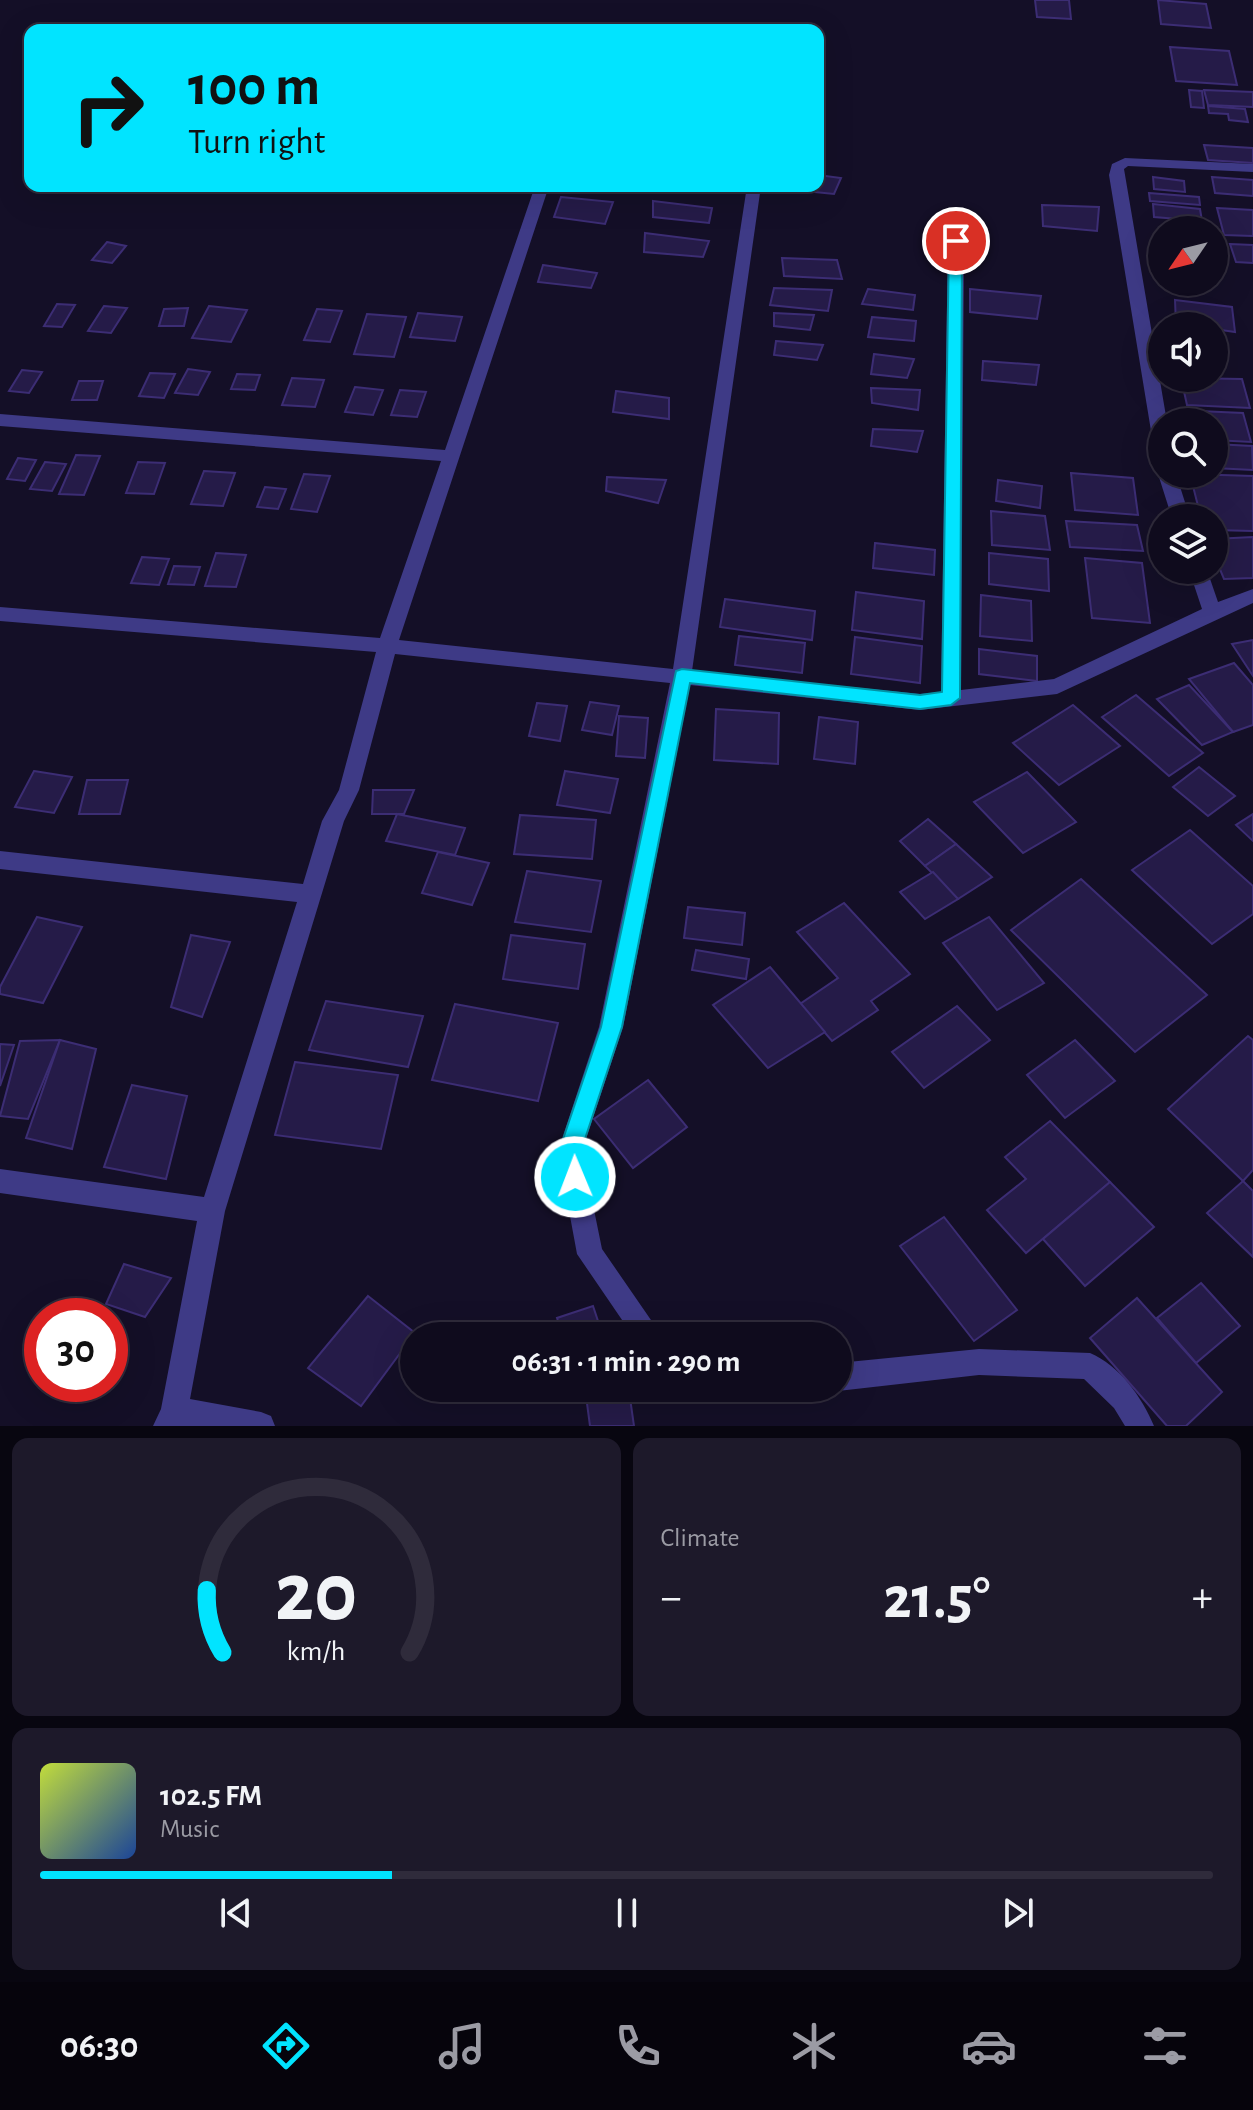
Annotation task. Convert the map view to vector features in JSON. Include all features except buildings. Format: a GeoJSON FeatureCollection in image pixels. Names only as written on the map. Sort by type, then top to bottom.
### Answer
{"type":"FeatureCollection","features":[{"type":"Feature","properties":{"kind":"street"},"geometry":{"type":"LineString","coordinates":[[1156,408],[1117,167],[1125,162],[1253,168]]}},
{"type":"Feature","properties":{"kind":"street"},"geometry":{"type":"LineString","coordinates":[[261,1426],[170,1418],[212,1211],[333,821],[349,790],[387,646],[540,192]]}},
{"type":"Feature","properties":{"kind":"street"},"geometry":{"type":"LineString","coordinates":[[639,1322],[590,1254],[570,1151],[611,1027],[682,675],[753,192]]}},
{"type":"Feature","properties":{"kind":"street"},"geometry":{"type":"LineString","coordinates":[[951,698],[956,241]]}},
{"type":"Feature","properties":{"kind":"street"},"geometry":{"type":"LineString","coordinates":[[0,420],[451,456]]}},
{"type":"Feature","properties":{"kind":"street"},"geometry":{"type":"LineString","coordinates":[[1203,584],[1212,612]]}},
{"type":"Feature","properties":{"kind":"street"},"geometry":{"type":"LineString","coordinates":[[0,614],[387,646],[920,702],[1057,686],[1212,612],[1253,596]]}},
{"type":"Feature","properties":{"kind":"street"},"geometry":{"type":"LineString","coordinates":[[0,860],[310,894]]}},
{"type":"Feature","properties":{"kind":"street"},"geometry":{"type":"LineString","coordinates":[[0,1181],[212,1211]]}},
{"type":"Feature","properties":{"kind":"street"},"geometry":{"type":"LineString","coordinates":[[852,1376],[979,1362],[1090,1366],[1124,1398],[1140,1426]]}},
{"type":"Feature","properties":{"kind":"route"},"geometry":{"type":"LineString","coordinates":[[575,1177],[570,1151],[611,1027],[682,675],[920,702],[951,698],[956,241]]}}]}
